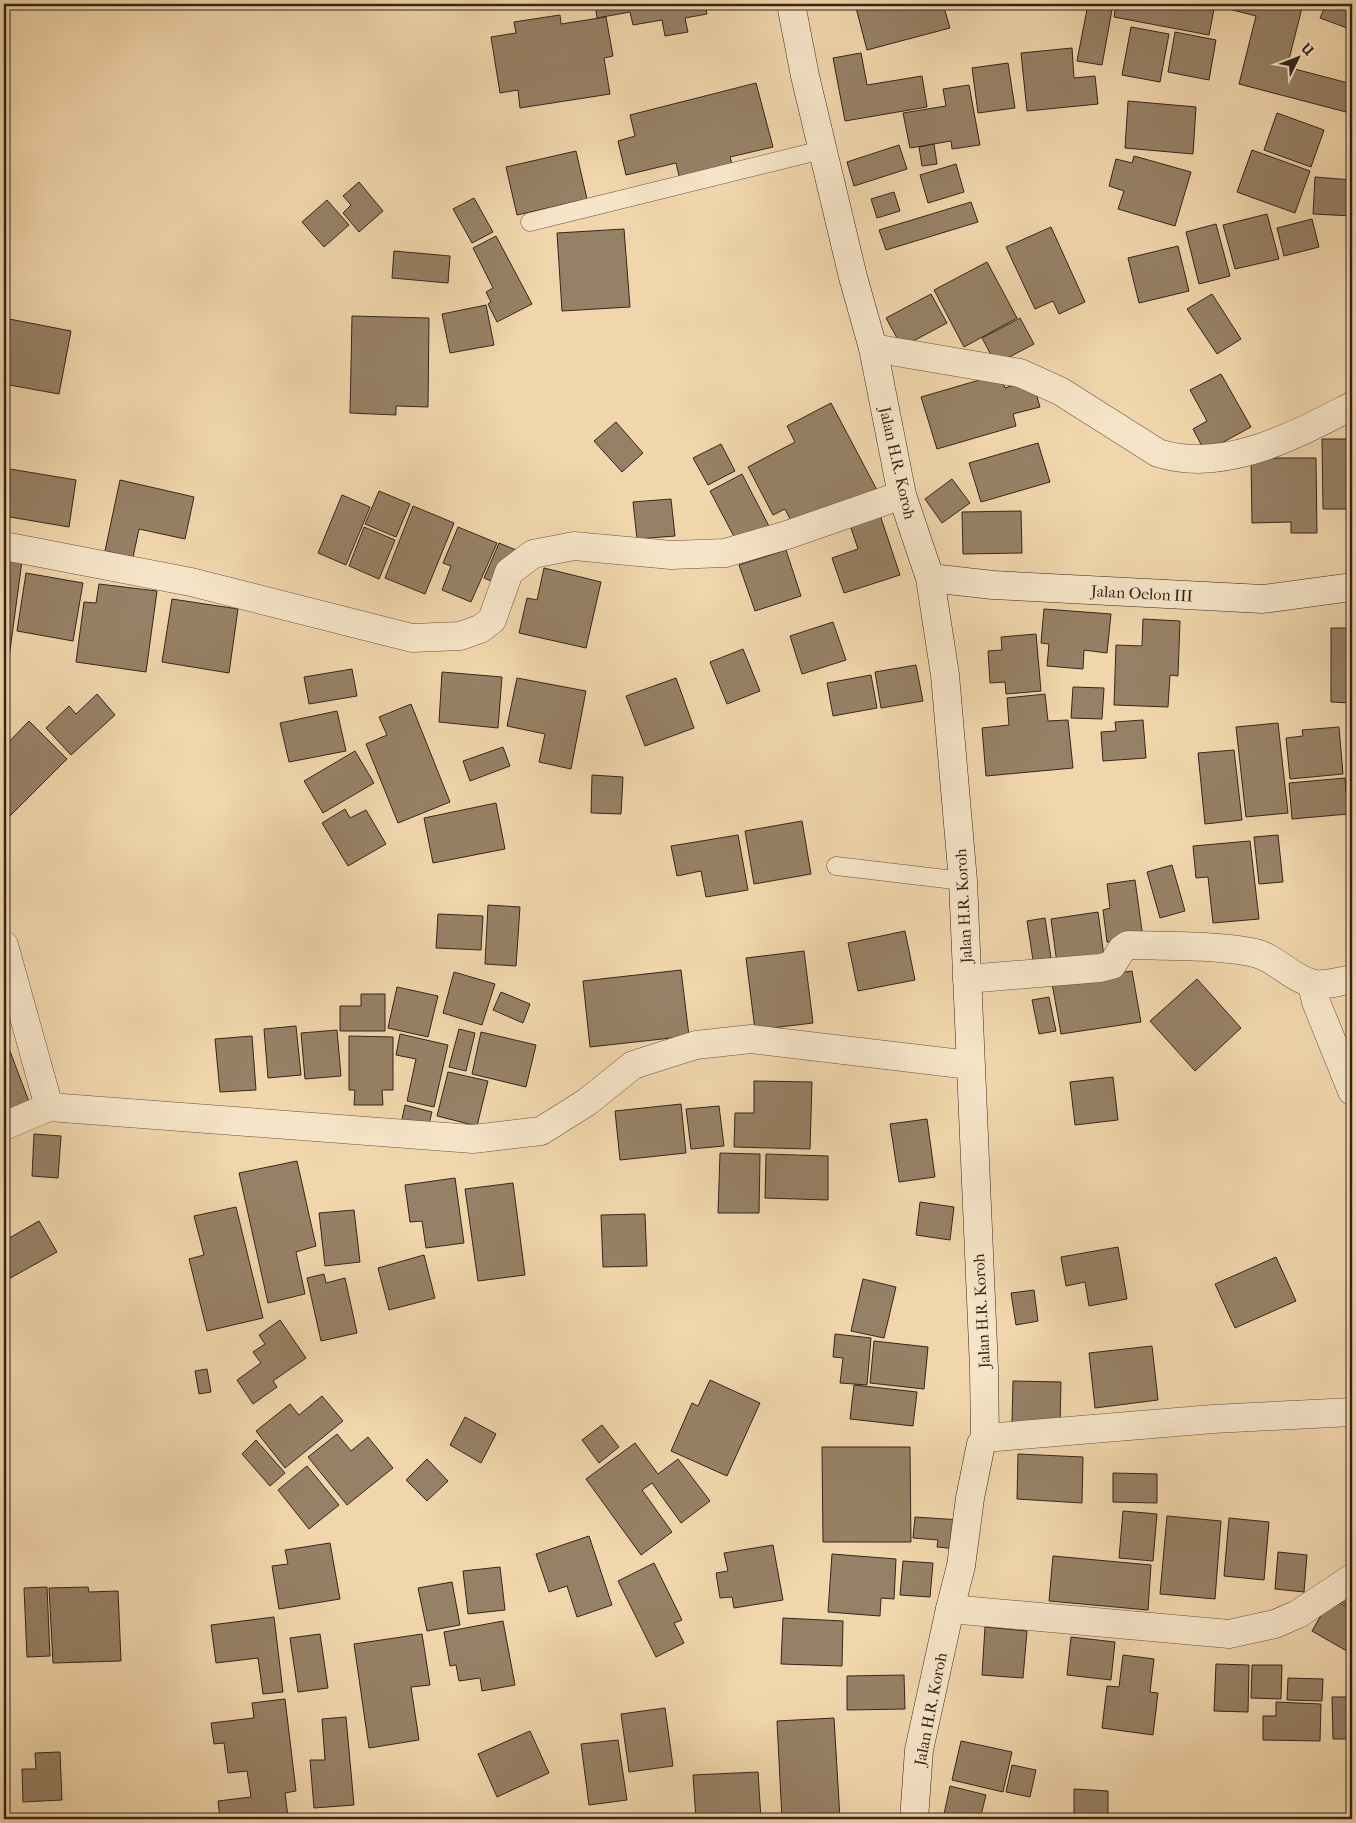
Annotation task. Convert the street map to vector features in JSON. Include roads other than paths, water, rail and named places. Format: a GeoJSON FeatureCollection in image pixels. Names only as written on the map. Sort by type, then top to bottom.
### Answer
{"type":"FeatureCollection","features":[{"type":"Feature","properties":{"kind":"street","name":"Jalan H.R. Koroh"},"geometry":{"type":"LineString","coordinates":[[791,4],[822,150],[853,277],[873,348],[902,495],[930,578],[945,675],[963,881],[984,1360],[985,1438],[970,1498],[961,1566],[919,1750],[914,1819]]}},
{"type":"Feature","properties":{"kind":"street"},"geometry":{"type":"LineString","coordinates":[[873,348],[1020,374],[1060,390],[1158,453],[1172,458],[1227,456],[1284,440],[1352,406]]}},
{"type":"Feature","properties":{"kind":"street"},"geometry":{"type":"LineString","coordinates":[[4,546],[191,582],[412,638],[460,636],[480,629],[492,620],[509,572],[533,554],[574,546],[671,555],[725,553],[787,535],[902,495]]}},
{"type":"Feature","properties":{"kind":"street","name":"Jalan Oelon III"},"geometry":{"type":"LineString","coordinates":[[930,578],[993,585],[1263,599],[1352,587]]}},
{"type":"Feature","properties":{"kind":"street"},"geometry":{"type":"LineString","coordinates":[[967,979],[1100,968],[1112,965],[1122,949],[1128,945],[1188,946],[1252,952],[1282,967],[1295,977],[1312,984],[1352,979]]}},
{"type":"Feature","properties":{"kind":"street"},"geometry":{"type":"LineString","coordinates":[[4,946],[49,1107]]}},
{"type":"Feature","properties":{"kind":"street"},"geometry":{"type":"LineString","coordinates":[[1312,984],[1316,1002],[1352,1091]]}},
{"type":"Feature","properties":{"kind":"street"},"geometry":{"type":"LineString","coordinates":[[4,1126],[49,1107],[473,1139],[540,1131],[587,1102],[634,1065],[696,1045],[751,1039],[970,1065]]}},
{"type":"Feature","properties":{"kind":"street"},"geometry":{"type":"LineString","coordinates":[[985,1438],[1213,1419],[1352,1412]]}},
{"type":"Feature","properties":{"kind":"street"},"geometry":{"type":"LineString","coordinates":[[950,1608],[1229,1634],[1275,1624],[1298,1614],[1352,1578]]}},
{"type":"Feature","properties":{"kind":"lane"},"geometry":{"type":"LineString","coordinates":[[530,222],[822,150]]}},
{"type":"Feature","properties":{"kind":"lane"},"geometry":{"type":"LineString","coordinates":[[836,866],[963,881]]}}]}
